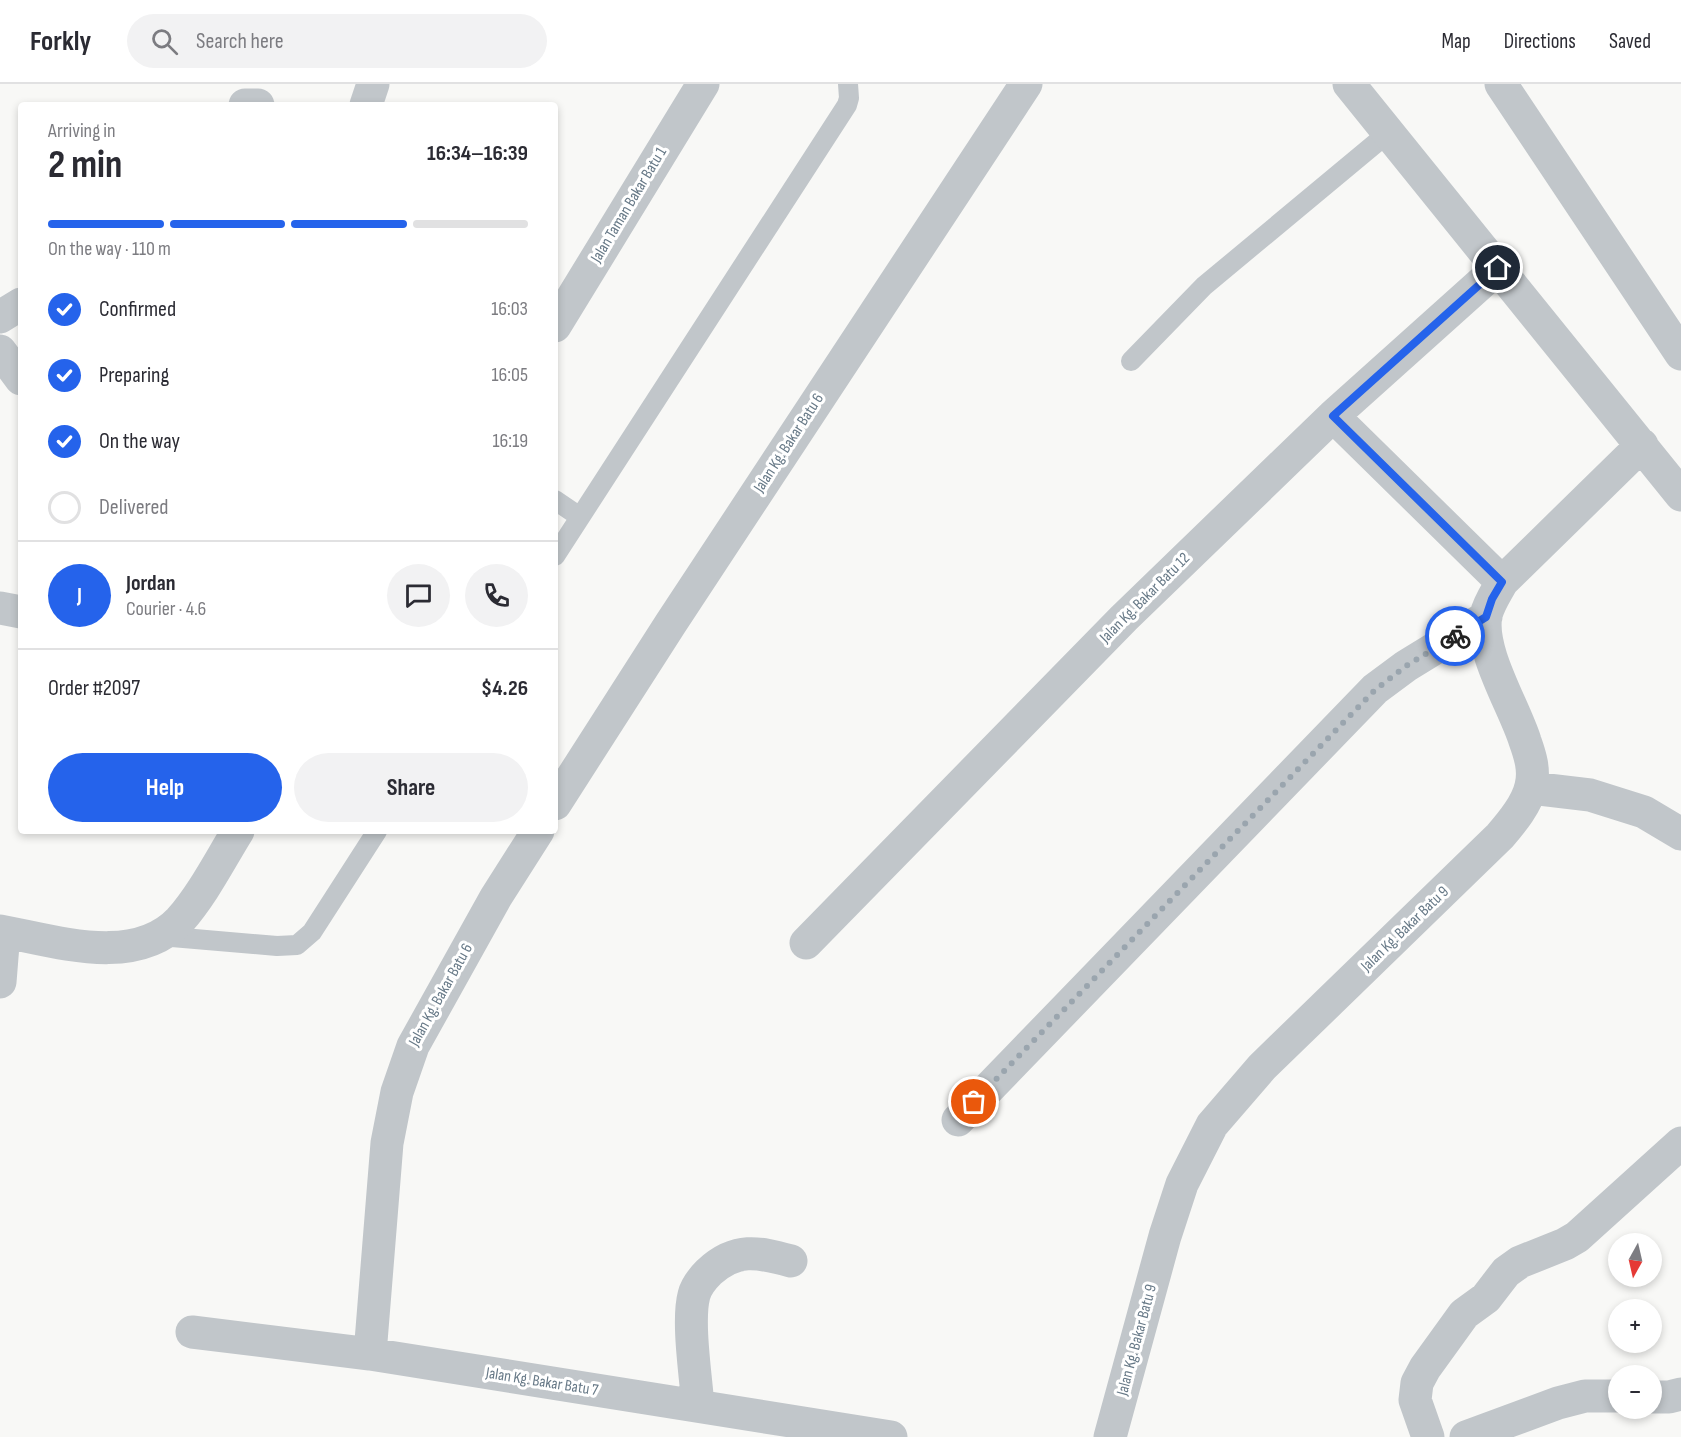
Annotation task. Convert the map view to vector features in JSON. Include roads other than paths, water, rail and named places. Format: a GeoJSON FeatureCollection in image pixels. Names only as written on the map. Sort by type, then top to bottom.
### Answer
{"type":"FeatureCollection","features":[{"type":"Feature","properties":{"kind":"street"},"geometry":{"type":"LineString","coordinates":[[367,102],[373,84]]}},
{"type":"Feature","properties":{"kind":"street","name":"Jalan Taman Bakar Batu 1"},"geometry":{"type":"LineString","coordinates":[[558,319],[703,84]]}},
{"type":"Feature","properties":{"kind":"street","name":"Jalan Kg. Bakar Batu 6"},"geometry":{"type":"LineString","coordinates":[[558,799],[671,623],[1026,84]]}},
{"type":"Feature","properties":{"kind":"street"},"geometry":{"type":"LineString","coordinates":[[1349,84],[1681,495]]}},
{"type":"Feature","properties":{"kind":"street"},"geometry":{"type":"LineString","coordinates":[[1501,84],[1681,354]]}},
{"type":"Feature","properties":{"kind":"street","name":"Jalan Kg. Bakar Batu 12"},"geometry":{"type":"LineString","coordinates":[[806,943],[1124,618],[1333,416],[1498,268]]}},
{"type":"Feature","properties":{"kind":"street"},"geometry":{"type":"LineString","coordinates":[[0,317],[18,306]]}},
{"type":"Feature","properties":{"kind":"street"},"geometry":{"type":"LineString","coordinates":[[0,351],[18,375]]}},
{"type":"Feature","properties":{"kind":"street"},"geometry":{"type":"LineString","coordinates":[[1333,416],[1502,582]]}},
{"type":"Feature","properties":{"kind":"street","name":"Jalan Kg. Bakar Batu 9"},"geometry":{"type":"LineString","coordinates":[[1110,1437],[1165,1236],[1182,1184],[1212,1125],[1262,1067],[1515,819],[1531,788],[1532,761],[1518,718],[1491,660],[1486,617],[1492,599],[1502,582],[1641,445]]}},
{"type":"Feature","properties":{"kind":"street"},"geometry":{"type":"LineString","coordinates":[[0,608],[18,611]]}},
{"type":"Feature","properties":{"kind":"street"},"geometry":{"type":"LineString","coordinates":[[957,1120],[1375,690],[1406,666],[1486,617]]}},
{"type":"Feature","properties":{"kind":"street"},"geometry":{"type":"LineString","coordinates":[[1531,788],[1590,795],[1644,812],[1681,834]]}},
{"type":"Feature","properties":{"kind":"street"},"geometry":{"type":"LineString","coordinates":[[0,982],[2,931],[103,949],[135,946],[160,936],[179,920],[189,907],[236,834]]}},
{"type":"Feature","properties":{"kind":"street","name":"Jalan Kg. Bakar Batu 6"},"geometry":{"type":"LineString","coordinates":[[370,1354],[387,1143],[397,1092],[413,1046],[496,897],[536,834]]}},
{"type":"Feature","properties":{"kind":"street"},"geometry":{"type":"LineString","coordinates":[[1428,1437],[1415,1400],[1417,1383],[1425,1368],[1464,1314],[1486,1298],[1506,1272],[1520,1262],[1577,1237],[1681,1143]]}},
{"type":"Feature","properties":{"kind":"street"},"geometry":{"type":"LineString","coordinates":[[698,1406],[692,1318],[694,1294],[703,1278],[719,1263],[738,1254],[763,1253],[791,1261]]}},
{"type":"Feature","properties":{"kind":"street","name":"Jalan Kg. Bakar Batu 7"},"geometry":{"type":"LineString","coordinates":[[192,1332],[370,1354],[891,1437]]}},
{"type":"Feature","properties":{"kind":"street"},"geometry":{"type":"LineString","coordinates":[[1662,1397],[1681,1394]]}},
{"type":"Feature","properties":{"kind":"street"},"geometry":{"type":"LineString","coordinates":[[1466,1437],[1558,1403],[1585,1396],[1608,1396]]}},
{"type":"Feature","properties":{"kind":"lane"},"geometry":{"type":"LineString","coordinates":[[558,551],[847,105],[848,84]]}},
{"type":"Feature","properties":{"kind":"lane"},"geometry":{"type":"LineString","coordinates":[[1131,361],[1204,286],[1389,133]]}},
{"type":"Feature","properties":{"kind":"lane"},"geometry":{"type":"LineString","coordinates":[[558,502],[580,517]]}},
{"type":"Feature","properties":{"kind":"lane"},"geometry":{"type":"LineString","coordinates":[[160,936],[277,946],[297,945],[312,932],[375,834]]}}]}
